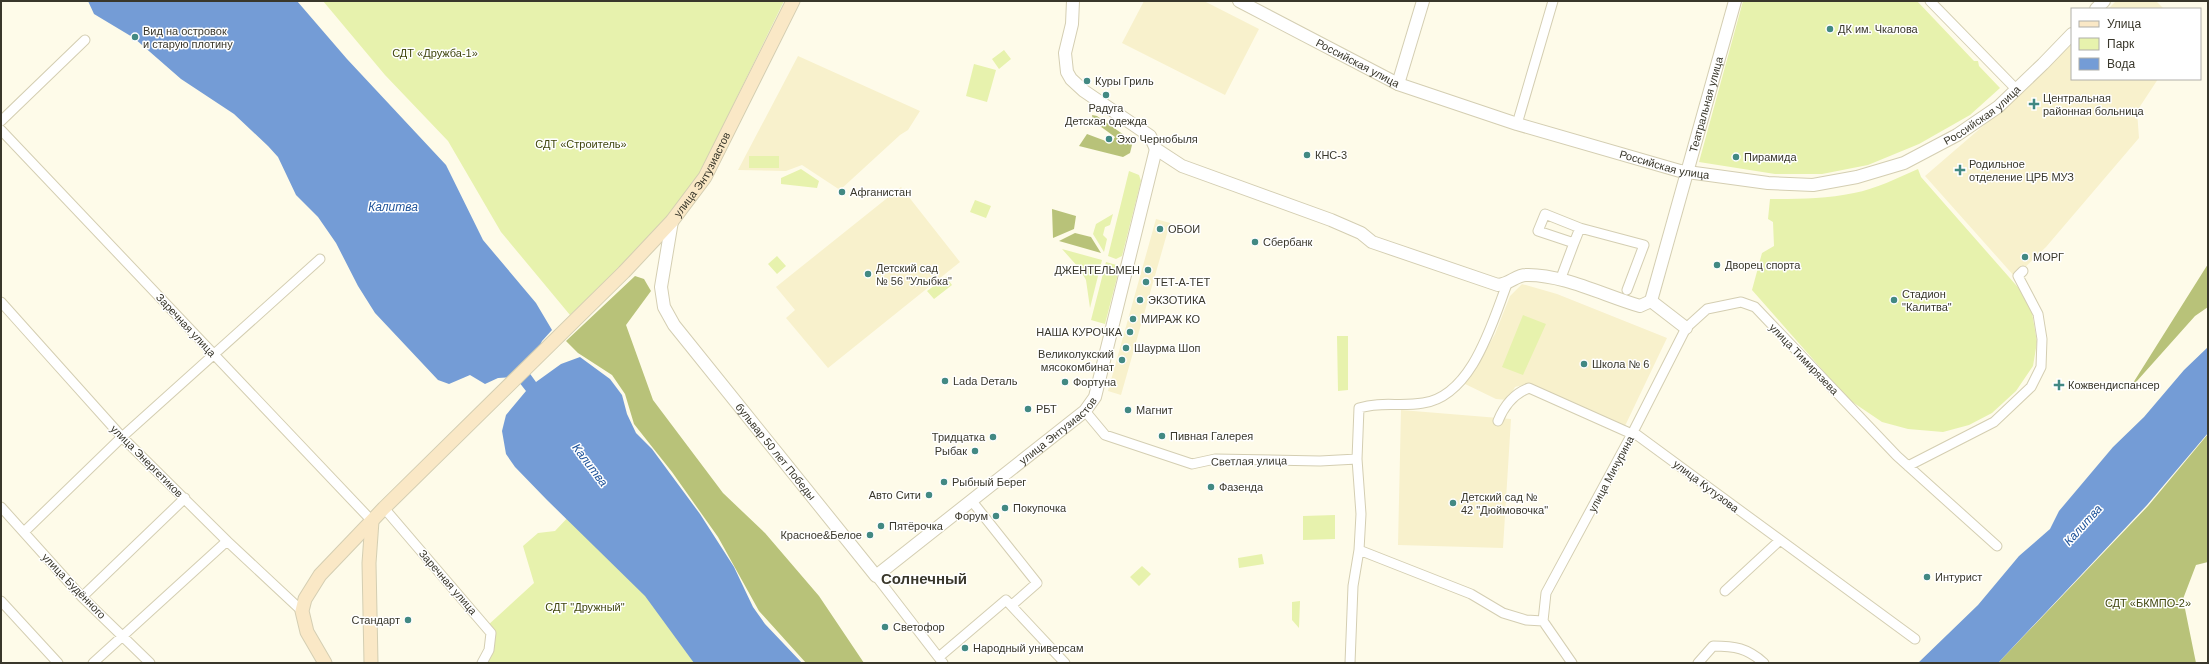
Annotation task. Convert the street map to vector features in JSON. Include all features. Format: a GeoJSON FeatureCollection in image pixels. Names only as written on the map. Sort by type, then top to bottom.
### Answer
{"type":"FeatureCollection","features":[{"type":"Feature","properties":{"kind":"main road","name":"улица Энтузиастов"},"geometry":{"type":"LineString","coordinates":[[302,611],[305,599],[320,575],[353,539],[574,322],[672,221],[705,178],[793,1]]}},
{"type":"Feature","properties":{"kind":"main road"},"geometry":{"type":"LineString","coordinates":[[371,663],[370,545],[372,521]]}},
{"type":"Feature","properties":{"kind":"main road"},"geometry":{"type":"LineString","coordinates":[[302,611],[307,632],[325,663]]}},
{"type":"Feature","properties":{"kind":"street"},"geometry":{"type":"LineString","coordinates":[[1073,1],[1072,24],[1065,53],[1067,72],[1071,79],[1084,91],[1150,136],[1156,149],[1182,166],[1331,220],[1360,233],[1372,242],[1498,285],[1507,284],[1524,275],[1563,281],[1640,306],[1651,301],[1686,328]]}},
{"type":"Feature","properties":{"kind":"street","name":"Российская улица"},"geometry":{"type":"LineString","coordinates":[[1239,1],[1398,84],[1516,124],[1688,173],[1768,183],[1813,185],[1857,177],[1904,163],[1957,135],[1998,107],[2071,35]]}},
{"type":"Feature","properties":{"kind":"street"},"geometry":{"type":"LineString","coordinates":[[1398,84],[1423,1]]}},
{"type":"Feature","properties":{"kind":"street"},"geometry":{"type":"LineString","coordinates":[[1516,124],[1553,1]]}},
{"type":"Feature","properties":{"kind":"street","name":"Театральная улица"},"geometry":{"type":"LineString","coordinates":[[1651,301],[1735,1]]}},
{"type":"Feature","properties":{"kind":"street"},"geometry":{"type":"LineString","coordinates":[[1930,1],[2016,89]]}},
{"type":"Feature","properties":{"kind":"street"},"geometry":{"type":"LineString","coordinates":[[1,121],[85,40]]}},
{"type":"Feature","properties":{"kind":"street","name":"Заречная улица"},"geometry":{"type":"LineString","coordinates":[[1,130],[372,521]]}},
{"type":"Feature","properties":{"kind":"street","name":"улица Энтузиастов"},"geometry":{"type":"LineString","coordinates":[[876,576],[1085,411],[1095,396],[1156,149]]}},
{"type":"Feature","properties":{"kind":"street"},"geometry":{"type":"LineString","coordinates":[[1574,243],[1538,231],[1545,214],[1580,228],[1644,245],[1627,290]]}},
{"type":"Feature","properties":{"kind":"street","name":"бульвар 50 лет Победы"},"geometry":{"type":"LineString","coordinates":[[672,221],[662,287],[664,307],[674,325],[876,576],[941,660]]}},
{"type":"Feature","properties":{"kind":"street"},"geometry":{"type":"LineString","coordinates":[[1563,281],[1562,275],[1580,228]]}},
{"type":"Feature","properties":{"kind":"street"},"geometry":{"type":"LineString","coordinates":[[24,532],[122,437],[320,259]]}},
{"type":"Feature","properties":{"kind":"street"},"geometry":{"type":"LineString","coordinates":[[1908,466],[1994,422],[2031,387],[2041,367],[2042,339],[2038,314],[2018,276],[2023,271]]}},
{"type":"Feature","properties":{"kind":"street"},"geometry":{"type":"LineString","coordinates":[[1351,663],[1353,586],[1359,550],[1361,514],[1356,459],[1359,408],[1375,403],[1394,405],[1423,404],[1440,399],[1463,377],[1480,350],[1507,284]]}},
{"type":"Feature","properties":{"kind":"street","name":"улица Энергетиков"},"geometry":{"type":"LineString","coordinates":[[1,302],[122,437],[302,611]]}},
{"type":"Feature","properties":{"kind":"street","name":"улица Тимирязева"},"geometry":{"type":"LineString","coordinates":[[1686,328],[1707,309],[1741,302],[1755,307],[1908,466],[1997,546]]}},
{"type":"Feature","properties":{"kind":"street","name":"улица Мичурина"},"geometry":{"type":"LineString","coordinates":[[1543,621],[1546,593],[1632,433],[1686,328]]}},
{"type":"Feature","properties":{"kind":"street","name":"улица Кутузова"},"geometry":{"type":"LineString","coordinates":[[1498,421],[1502,410],[1511,399],[1529,388],[1632,433],[1779,541],[1915,638]]}},
{"type":"Feature","properties":{"kind":"street","name":"Светлая улица"},"geometry":{"type":"LineString","coordinates":[[1085,411],[1105,435],[1192,464],[1215,460],[1320,461],[1356,459]]}},
{"type":"Feature","properties":{"kind":"street"},"geometry":{"type":"LineString","coordinates":[[82,597],[185,498]]}},
{"type":"Feature","properties":{"kind":"street"},"geometry":{"type":"LineString","coordinates":[[971,500],[1037,582],[1012,605]]}},
{"type":"Feature","properties":{"kind":"street","name":"улица Будённого"},"geometry":{"type":"LineString","coordinates":[[1,507],[82,597],[150,663]]}},
{"type":"Feature","properties":{"kind":"street","name":"Заречная улица"},"geometry":{"type":"LineString","coordinates":[[384,508],[491,633],[489,650],[482,663]]}},
{"type":"Feature","properties":{"kind":"street"},"geometry":{"type":"LineString","coordinates":[[353,539],[370,545]]}},
{"type":"Feature","properties":{"kind":"street"},"geometry":{"type":"LineString","coordinates":[[93,663],[122,635],[228,541]]}},
{"type":"Feature","properties":{"kind":"street"},"geometry":{"type":"LineString","coordinates":[[1725,591],[1779,541]]}},
{"type":"Feature","properties":{"kind":"street"},"geometry":{"type":"LineString","coordinates":[[1359,550],[1471,594],[1503,613],[1526,620],[1543,621],[1572,663]]}},
{"type":"Feature","properties":{"kind":"street"},"geometry":{"type":"LineString","coordinates":[[941,660],[1006,600],[1065,663]]}},
{"type":"Feature","properties":{"kind":"street"},"geometry":{"type":"LineString","coordinates":[[1,601],[58,663]]}},
{"type":"Feature","properties":{"kind":"street"},"geometry":{"type":"LineString","coordinates":[[1698,663],[1713,646],[1734,646],[1754,654],[1764,663]]}},
{"type":"Feature","properties":{"kind":"shaded area"},"geometry":{"type":"Polygon","coordinates":[[[1144,1],[1204,1],[1259,29],[1225,95],[1122,43],[1144,1]]]}},
{"type":"Feature","properties":{"kind":"shaded area"},"geometry":{"type":"Polygon","coordinates":[[[2116,1],[2156,1],[2163,8],[2109,8],[2116,1]]]}},
{"type":"Feature","properties":{"kind":"shaded area"},"geometry":{"type":"Polygon","coordinates":[[[2071,45],[2071,80],[2157,80],[2137,111],[2139,138],[2046,247],[2015,277],[1925,176],[2005,107],[2071,45]]]}},
{"type":"Feature","properties":{"kind":"shaded area"},"geometry":{"type":"Polygon","coordinates":[[[798,56],[920,111],[908,130],[900,135],[840,190],[802,165],[786,171],[738,170],[798,56]]]}},
{"type":"Feature","properties":{"kind":"shaded area","name":"Детский сад № 56 \"Улыбка\""},"geometry":{"type":"Polygon","coordinates":[[[901,187],[960,262],[828,368],[786,318],[795,310],[776,287],[901,187]]]}},
{"type":"Feature","properties":{"kind":"shaded area"},"geometry":{"type":"Polygon","coordinates":[[[1156,219],[1170,223],[1121,395],[1108,391],[1156,219]]]}},
{"type":"Feature","properties":{"kind":"shaded area"},"geometry":{"type":"Polygon","coordinates":[[[1522,284],[1557,294],[1667,338],[1624,428],[1527,384],[1515,387],[1508,400],[1496,399],[1463,383],[1482,357],[1495,334],[1510,296],[1522,284]]]}},
{"type":"Feature","properties":{"kind":"shaded area","name":"Детский сад № 42 \"Дюймовочка\""},"geometry":{"type":"Polygon","coordinates":[[[1401,410],[1511,419],[1503,548],[1398,545],[1401,410]]]}},
{"type":"Feature","properties":{"kind":"green space","name":"СДТ «Строитель»"},"geometry":{"type":"Polygon","coordinates":[[[323,1],[784,1],[697,179],[670,214],[633,255],[570,315],[501,232],[448,141],[385,75],[323,1]]]}},
{"type":"Feature","properties":{"kind":"green space"},"geometry":{"type":"Polygon","coordinates":[[[1743,1],[1917,1],[1974,61],[1978,61],[1979,66],[2000,88],[1970,115],[1919,144],[1868,165],[1822,174],[1775,174],[1699,162],[1743,1]]]}},
{"type":"Feature","properties":{"kind":"green space"},"geometry":{"type":"Polygon","coordinates":[[[1004,50],[1011,59],[999,69],[992,59],[1004,50]]]}},
{"type":"Feature","properties":{"kind":"green space"},"geometry":{"type":"Polygon","coordinates":[[[974,64],[996,70],[987,102],[966,96],[974,64]]]}},
{"type":"Feature","properties":{"kind":"green space"},"geometry":{"type":"Polygon","coordinates":[[[1092,115],[1097,116],[1124,135],[1132,145],[1130,153],[1123,157],[1079,146],[1087,134],[1111,143],[1115,137],[1093,121],[1092,115]]]}},
{"type":"Feature","properties":{"kind":"green space"},"geometry":{"type":"Polygon","coordinates":[[[749,156],[779,156],[779,168],[749,168],[749,156]]]}},
{"type":"Feature","properties":{"kind":"green space"},"geometry":{"type":"Polygon","coordinates":[[[801,169],[819,181],[817,188],[781,184],[781,178],[801,169]]]}},
{"type":"Feature","properties":{"kind":"green space","name":"Стадион \"Калитва\""},"geometry":{"type":"Polygon","coordinates":[[[1918,169],[1921,177],[2023,293],[2031,307],[2037,342],[2033,366],[2016,391],[1992,413],[1969,425],[1943,432],[1908,429],[1882,422],[1848,399],[1752,290],[1762,253],[1774,246],[1773,222],[1768,219],[1770,199],[1822,198],[1854,193],[1878,186],[1918,169]]]}},
{"type":"Feature","properties":{"kind":"green space"},"geometry":{"type":"Polygon","coordinates":[[[1129,171],[1139,175],[1141,181],[1122,256],[1116,259],[1108,256],[1129,171]]]}},
{"type":"Feature","properties":{"kind":"green space"},"geometry":{"type":"Polygon","coordinates":[[[975,200],[991,206],[986,218],[970,212],[975,200]]]}},
{"type":"Feature","properties":{"kind":"green space"},"geometry":{"type":"Polygon","coordinates":[[[1052,209],[1076,216],[1074,229],[1053,238],[1052,209]]]}},
{"type":"Feature","properties":{"kind":"green space"},"geometry":{"type":"Polygon","coordinates":[[[1113,214],[1110,225],[1105,227],[1103,235],[1107,239],[1104,252],[1093,234],[1096,224],[1113,214]]]}},
{"type":"Feature","properties":{"kind":"green space"},"geometry":{"type":"Polygon","coordinates":[[[1075,233],[1091,237],[1101,253],[1059,241],[1075,233]]]}},
{"type":"Feature","properties":{"kind":"green space"},"geometry":{"type":"Polygon","coordinates":[[[1062,249],[1102,260],[1090,308],[1086,280],[1079,268],[1062,249]]]}},
{"type":"Feature","properties":{"kind":"green space"},"geometry":{"type":"Polygon","coordinates":[[[777,256],[786,266],[777,274],[768,264],[777,256]]]}},
{"type":"Feature","properties":{"kind":"green space"},"geometry":{"type":"Polygon","coordinates":[[[1106,262],[1120,266],[1105,324],[1091,320],[1106,262]]]}},
{"type":"Feature","properties":{"kind":"green space"},"geometry":{"type":"Polygon","coordinates":[[[2208,264],[2208,307],[2195,316],[2128,391],[2208,264]]]}},
{"type":"Feature","properties":{"kind":"green space"},"geometry":{"type":"Polygon","coordinates":[[[635,276],[644,279],[651,291],[626,325],[653,400],[723,493],[765,533],[819,596],[864,663],[806,663],[759,611],[718,537],[672,472],[634,424],[625,394],[612,375],[578,353],[566,341],[635,276]]]}},
{"type":"Feature","properties":{"kind":"green space"},"geometry":{"type":"Polygon","coordinates":[[[946,277],[952,285],[934,299],[927,291],[946,277]]]}},
{"type":"Feature","properties":{"kind":"green space"},"geometry":{"type":"Polygon","coordinates":[[[1523,315],[1546,324],[1523,375],[1502,367],[1523,315]]]}},
{"type":"Feature","properties":{"kind":"green space"},"geometry":{"type":"Polygon","coordinates":[[[1337,336],[1348,336],[1348,390],[1338,391],[1337,336]]]}},
{"type":"Feature","properties":{"kind":"green space","name":"СДТ «БКМПО-2»"},"geometry":{"type":"Polygon","coordinates":[[[2208,434],[2208,562],[2196,565],[2183,599],[2196,663],[1998,663],[2148,506],[2208,434]]]}},
{"type":"Feature","properties":{"kind":"green space","name":"СДТ \"Дружный\""},"geometry":{"type":"Polygon","coordinates":[[[573,512],[612,551],[702,663],[483,663],[487,626],[534,583],[523,546],[538,533],[555,531],[573,512]]]}},
{"type":"Feature","properties":{"kind":"green space"},"geometry":{"type":"Polygon","coordinates":[[[1335,515],[1335,539],[1303,540],[1303,516],[1335,515]]]}},
{"type":"Feature","properties":{"kind":"green space"},"geometry":{"type":"Polygon","coordinates":[[[1262,554],[1264,564],[1239,568],[1238,558],[1262,554]]]}},
{"type":"Feature","properties":{"kind":"green space"},"geometry":{"type":"Polygon","coordinates":[[[1142,566],[1151,574],[1139,586],[1130,577],[1142,566]]]}},
{"type":"Feature","properties":{"kind":"green space"},"geometry":{"type":"Polygon","coordinates":[[[1300,601],[1299,628],[1292,620],[1292,602],[1300,601]]]}},
{"type":"Feature","properties":{"kind":"water","name":"Калитва"},"geometry":{"type":"Polygon","coordinates":[[[88,1],[297,1],[347,59],[446,165],[483,240],[536,303],[552,330],[542,341],[528,371],[536,382],[561,364],[580,357],[610,379],[622,395],[627,414],[636,433],[652,449],[700,514],[734,567],[753,607],[765,624],[802,663],[694,663],[645,596],[547,500],[515,467],[506,454],[502,431],[506,415],[526,391],[515,377],[498,378],[485,384],[470,375],[449,384],[438,380],[375,313],[358,286],[336,243],[318,217],[296,195],[278,157],[268,146],[234,114],[181,79],[134,38],[94,14],[88,1]]]}},
{"type":"Feature","properties":{"kind":"water","name":"Калитва"},"geometry":{"type":"Polygon","coordinates":[[[2208,347],[2208,433],[2147,505],[1998,663],[1918,663],[1978,605],[2019,556],[2050,529],[2059,511],[2113,447],[2144,417],[2184,370],[2208,347]]]}},
{"type":"Feature","properties":{"kind":"place","name":"ДК им. Чкалова"},"geometry":{"type":"Point","coordinates":[1830,29]}},
{"type":"Feature","properties":{"kind":"place","name":"Вид на островок и старую плотину"},"geometry":{"type":"Point","coordinates":[135,37]}},
{"type":"Feature","properties":{"kind":"place","name":"Куры Гриль"},"geometry":{"type":"Point","coordinates":[1087,81]}},
{"type":"Feature","properties":{"kind":"place","name":"Радуга Детская одежда"},"geometry":{"type":"Point","coordinates":[1106,95]}},
{"type":"Feature","properties":{"kind":"place","name":"Центральная районная больница"},"geometry":{"type":"Point","coordinates":[2034,104]}},
{"type":"Feature","properties":{"kind":"place","name":"Эхо Чернобыля"},"geometry":{"type":"Point","coordinates":[1109,139]}},
{"type":"Feature","properties":{"kind":"place","name":"КНС-3"},"geometry":{"type":"Point","coordinates":[1307,155]}},
{"type":"Feature","properties":{"kind":"place","name":"Пирамида"},"geometry":{"type":"Point","coordinates":[1736,157]}},
{"type":"Feature","properties":{"kind":"place","name":"Родильное отделение ЦРБ МУЗ"},"geometry":{"type":"Point","coordinates":[1960,170]}},
{"type":"Feature","properties":{"kind":"place","name":"Афганистан"},"geometry":{"type":"Point","coordinates":[842,192]}},
{"type":"Feature","properties":{"kind":"place","name":"ОБОИ"},"geometry":{"type":"Point","coordinates":[1160,229]}},
{"type":"Feature","properties":{"kind":"place","name":"Сбербанк"},"geometry":{"type":"Point","coordinates":[1255,242]}},
{"type":"Feature","properties":{"kind":"place","name":"МОРГ"},"geometry":{"type":"Point","coordinates":[2025,257]}},
{"type":"Feature","properties":{"kind":"place","name":"Дворец спорта"},"geometry":{"type":"Point","coordinates":[1717,265]}},
{"type":"Feature","properties":{"kind":"place","name":"ДЖЕНТЕЛЬМЕН"},"geometry":{"type":"Point","coordinates":[1148,270]}},
{"type":"Feature","properties":{"kind":"place","name":"Детский сад № 56 \"Улыбка\""},"geometry":{"type":"Point","coordinates":[868,274]}},
{"type":"Feature","properties":{"kind":"place","name":"ТЕТ-А-ТЕТ"},"geometry":{"type":"Point","coordinates":[1146,282]}},
{"type":"Feature","properties":{"kind":"place","name":"ЭКЗОТИКА"},"geometry":{"type":"Point","coordinates":[1140,300]}},
{"type":"Feature","properties":{"kind":"place","name":"Стадион \"Калитва\""},"geometry":{"type":"Point","coordinates":[1894,300]}},
{"type":"Feature","properties":{"kind":"place","name":"МИРАЖ КО"},"geometry":{"type":"Point","coordinates":[1133,319]}},
{"type":"Feature","properties":{"kind":"place","name":"НАША КУРОЧКА"},"geometry":{"type":"Point","coordinates":[1130,332]}},
{"type":"Feature","properties":{"kind":"place","name":"Шаурма Шоп"},"geometry":{"type":"Point","coordinates":[1126,348]}},
{"type":"Feature","properties":{"kind":"place","name":"Великолукский мясокомбинат"},"geometry":{"type":"Point","coordinates":[1122,360]}},
{"type":"Feature","properties":{"kind":"place","name":"Школа № 6"},"geometry":{"type":"Point","coordinates":[1584,364]}},
{"type":"Feature","properties":{"kind":"place","name":"Lada Dеталь"},"geometry":{"type":"Point","coordinates":[945,381]}},
{"type":"Feature","properties":{"kind":"place","name":"Фортуна"},"geometry":{"type":"Point","coordinates":[1065,382]}},
{"type":"Feature","properties":{"kind":"place","name":"Кожвендиспансер"},"geometry":{"type":"Point","coordinates":[2059,385]}},
{"type":"Feature","properties":{"kind":"place","name":"РБТ"},"geometry":{"type":"Point","coordinates":[1028,409]}},
{"type":"Feature","properties":{"kind":"place","name":"Магнит"},"geometry":{"type":"Point","coordinates":[1128,410]}},
{"type":"Feature","properties":{"kind":"place","name":"Пивная Галерея"},"geometry":{"type":"Point","coordinates":[1162,436]}},
{"type":"Feature","properties":{"kind":"place","name":"Тридцатка"},"geometry":{"type":"Point","coordinates":[993,437]}},
{"type":"Feature","properties":{"kind":"place","name":"Рыбак"},"geometry":{"type":"Point","coordinates":[975,451]}},
{"type":"Feature","properties":{"kind":"place","name":"Рыбный Берег"},"geometry":{"type":"Point","coordinates":[944,482]}},
{"type":"Feature","properties":{"kind":"place","name":"Фазенда"},"geometry":{"type":"Point","coordinates":[1211,487]}},
{"type":"Feature","properties":{"kind":"place","name":"Авто Сити"},"geometry":{"type":"Point","coordinates":[929,495]}},
{"type":"Feature","properties":{"kind":"place","name":"Детский сад № 42 \"Дюймовочка\""},"geometry":{"type":"Point","coordinates":[1453,503]}},
{"type":"Feature","properties":{"kind":"place","name":"Покупочка"},"geometry":{"type":"Point","coordinates":[1005,508]}},
{"type":"Feature","properties":{"kind":"place","name":"Форум"},"geometry":{"type":"Point","coordinates":[996,516]}},
{"type":"Feature","properties":{"kind":"place","name":"Пятёрочка"},"geometry":{"type":"Point","coordinates":[881,526]}},
{"type":"Feature","properties":{"kind":"place","name":"Красное&Белое"},"geometry":{"type":"Point","coordinates":[870,535]}},
{"type":"Feature","properties":{"kind":"place","name":"Интурист"},"geometry":{"type":"Point","coordinates":[1927,577]}},
{"type":"Feature","properties":{"kind":"place","name":"Стандарт"},"geometry":{"type":"Point","coordinates":[408,620]}},
{"type":"Feature","properties":{"kind":"place","name":"Светофор"},"geometry":{"type":"Point","coordinates":[885,627]}},
{"type":"Feature","properties":{"kind":"place","name":"Народный универсам"},"geometry":{"type":"Point","coordinates":[965,648]}},
{"type":"Feature","properties":{"kind":"district","name":"Солнечный"},"geometry":{"type":"Point","coordinates":[924,579]}},
{"type":"Feature","properties":{"kind":"park label","name":"СДТ «Дружба-1»"},"geometry":{"type":"Point","coordinates":[435,53]}}]}
